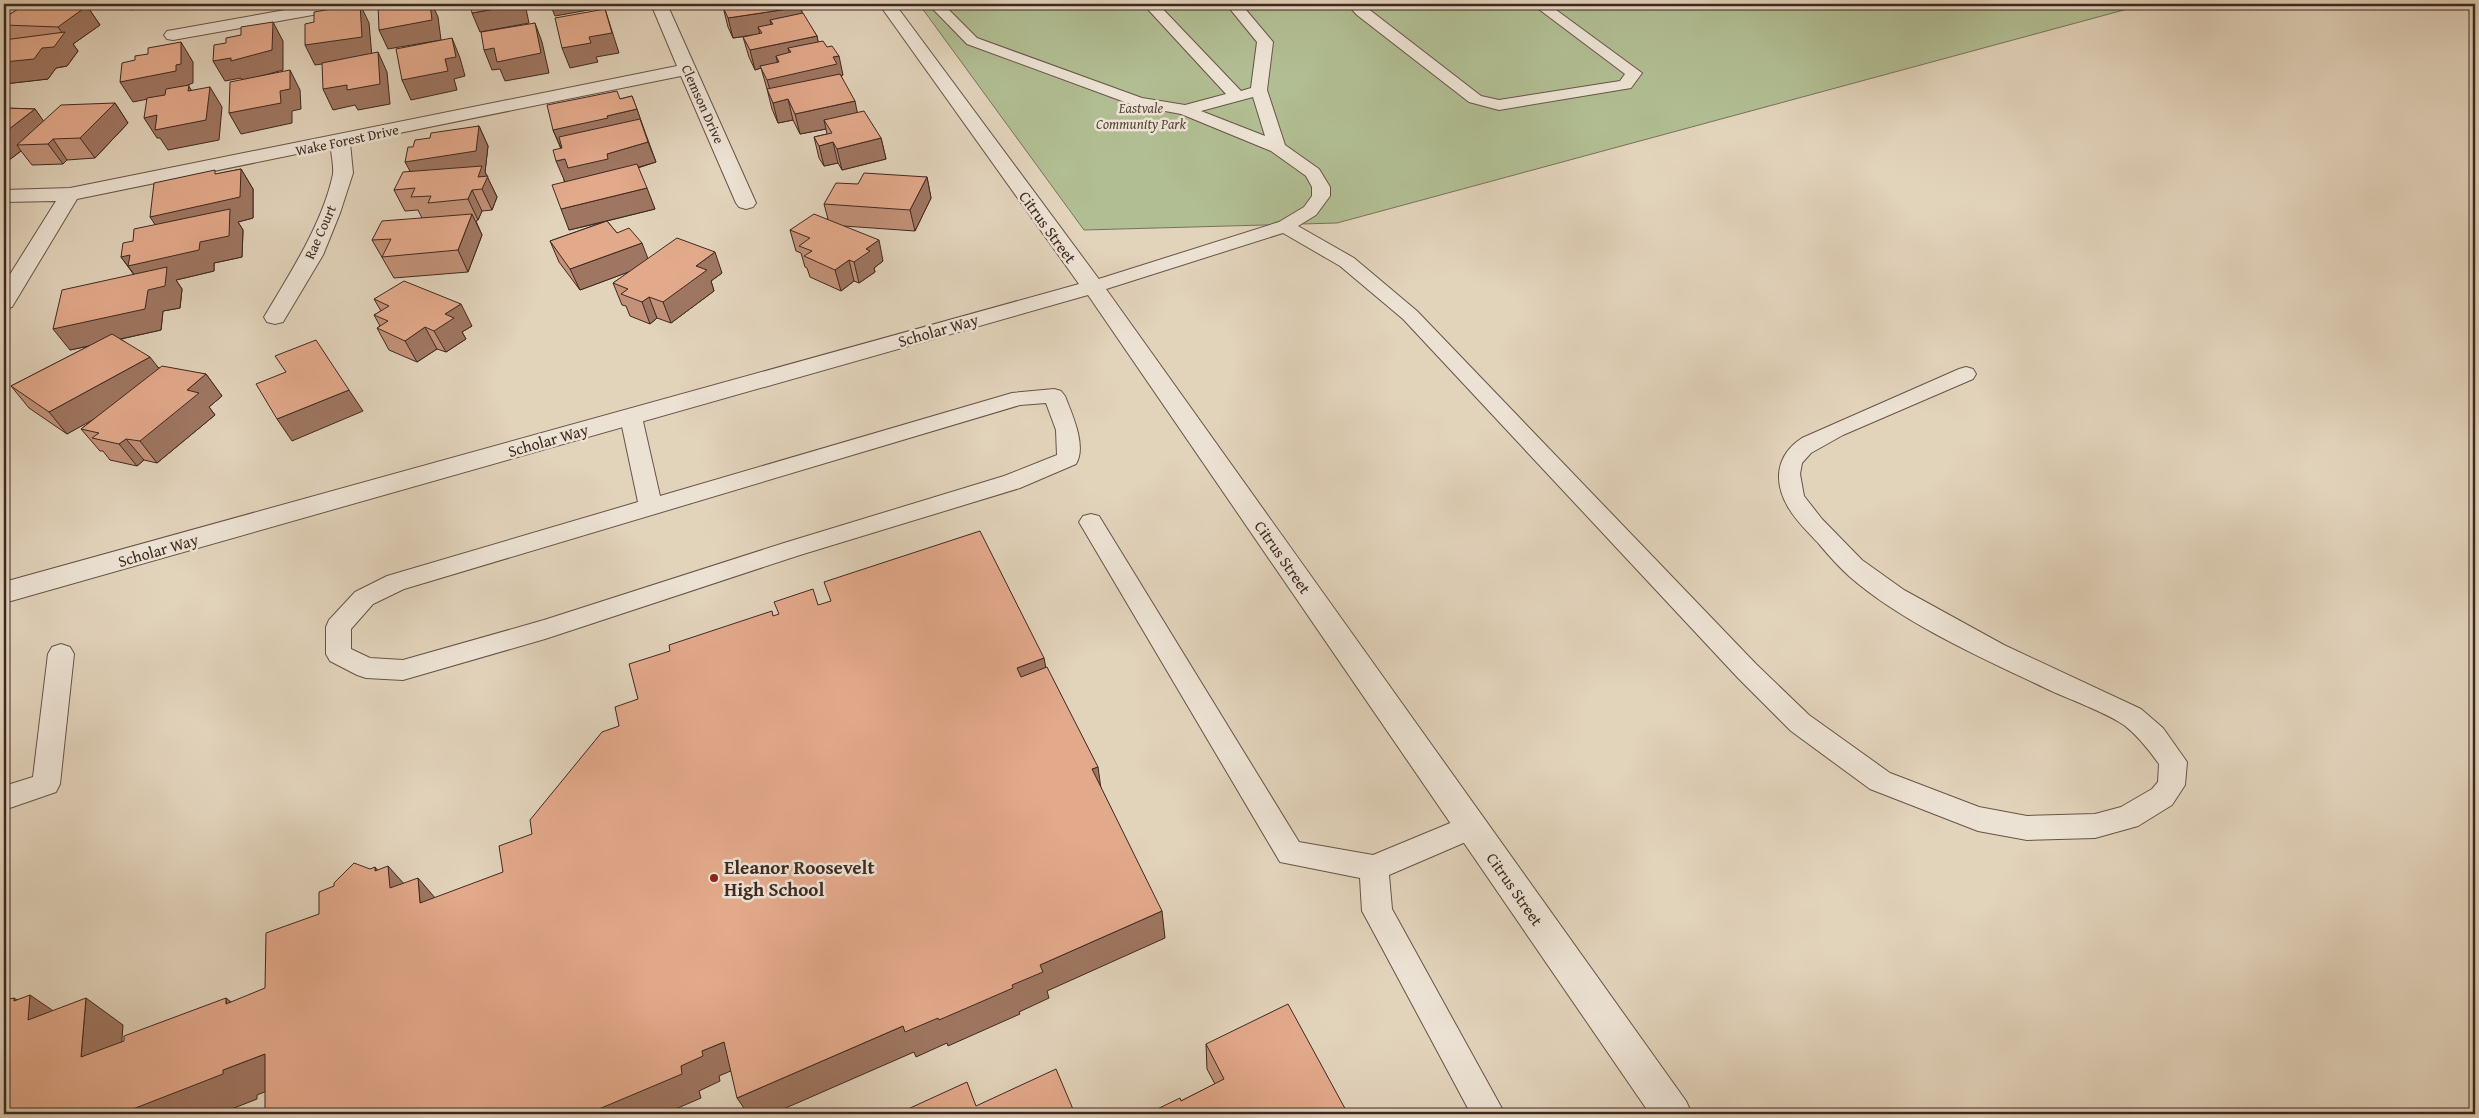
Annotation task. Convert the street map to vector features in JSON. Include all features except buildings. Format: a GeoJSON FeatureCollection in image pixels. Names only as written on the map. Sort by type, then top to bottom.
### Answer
{"type":"FeatureCollection","features":[{"type":"Feature","properties":{"kind":"street"},"geometry":{"type":"LineString","coordinates":[[172,35],[323,6],[346,4]]}},
{"type":"Feature","properties":{"kind":"street","name":"Clemson Drive"},"geometry":{"type":"LineString","coordinates":[[660,4],[746,203]]}},
{"type":"Feature","properties":{"kind":"street","name":"Citrus Street"},"geometry":{"type":"LineString","coordinates":[[887,4],[1092,287],[1674,1114]]}},
{"type":"Feature","properties":{"kind":"street","name":"Wake Forest Drive"},"geometry":{"type":"LineString","coordinates":[[4,196],[70,194],[340,141],[688,69]]}},
{"type":"Feature","properties":{"kind":"street","name":"Rae Court"},"geometry":{"type":"LineString","coordinates":[[275,317],[312,255],[330,213],[343,173],[340,141]]}},
{"type":"Feature","properties":{"kind":"street"},"geometry":{"type":"LineString","coordinates":[[4,302],[70,194]]}},
{"type":"Feature","properties":{"kind":"street","name":"Scholar Way"},"geometry":{"type":"LineString","coordinates":[[4,593],[1092,287]]}},
{"type":"Feature","properties":{"kind":"lane"},"geometry":{"type":"LineString","coordinates":[[935,4],[972,41],[1139,102],[1184,110],[1277,147],[1313,173],[1320,187],[1321,196],[1310,211],[1285,226],[1092,287]]}},
{"type":"Feature","properties":{"kind":"lane"},"geometry":{"type":"LineString","coordinates":[[1150,4],[1237,96]]}},
{"type":"Feature","properties":{"kind":"lane"},"geometry":{"type":"LineString","coordinates":[[1236,4],[1265,42],[1259,90],[1277,147]]}},
{"type":"Feature","properties":{"kind":"lane"},"geometry":{"type":"LineString","coordinates":[[1354,4],[1475,99],[1499,105],[1625,85],[1634,73],[1539,4]]}},
{"type":"Feature","properties":{"kind":"lane"},"geometry":{"type":"LineString","coordinates":[[1184,110],[1259,90]]}},
{"type":"Feature","properties":{"kind":"lane"},"geometry":{"type":"LineString","coordinates":[[1285,226],[1347,262],[1410,315],[1748,671],[1800,723],[1841,754],[1880,781],[1978,819],[2027,828],[2095,826],[2128,817],[2162,797],[2171,785],[2173,762],[2154,736],[2132,717],[1979,643],[1904,602],[1863,575],[1798,507],[1788,489],[1791,466],[1799,451],[1826,434],[1966,374]]}},
{"type":"Feature","properties":{"kind":"lane"},"geometry":{"type":"LineString","coordinates":[[1054,396],[1067,430],[1068,459],[1012,482],[792,549],[554,626],[403,670],[366,668],[339,654],[338,627],[364,598],[396,582],[651,508],[1020,398],[1054,396]]}},
{"type":"Feature","properties":{"kind":"lane"},"geometry":{"type":"LineString","coordinates":[[631,417],[651,508]]}},
{"type":"Feature","properties":{"kind":"lane"},"geometry":{"type":"LineString","coordinates":[[1091,522],[1290,853],[1374,868],[1472,826]]}},
{"type":"Feature","properties":{"kind":"lane"},"geometry":{"type":"LineString","coordinates":[[4,798],[46,784],[61,654]]}},
{"type":"Feature","properties":{"kind":"lane"},"geometry":{"type":"LineString","coordinates":[[1374,868],[1377,911],[1489,1114]]}},
{"type":"Feature","properties":{"kind":"green space","name":"Eastvale Community Park"},"geometry":{"type":"Polygon","coordinates":[[[919,4],[2146,4],[1337,223],[1084,230],[919,4]]]}},
{"type":"Feature","properties":{"kind":"place","name":"Eleanor Roosevelt High School"},"geometry":{"type":"Point","coordinates":[714,878]}}]}
